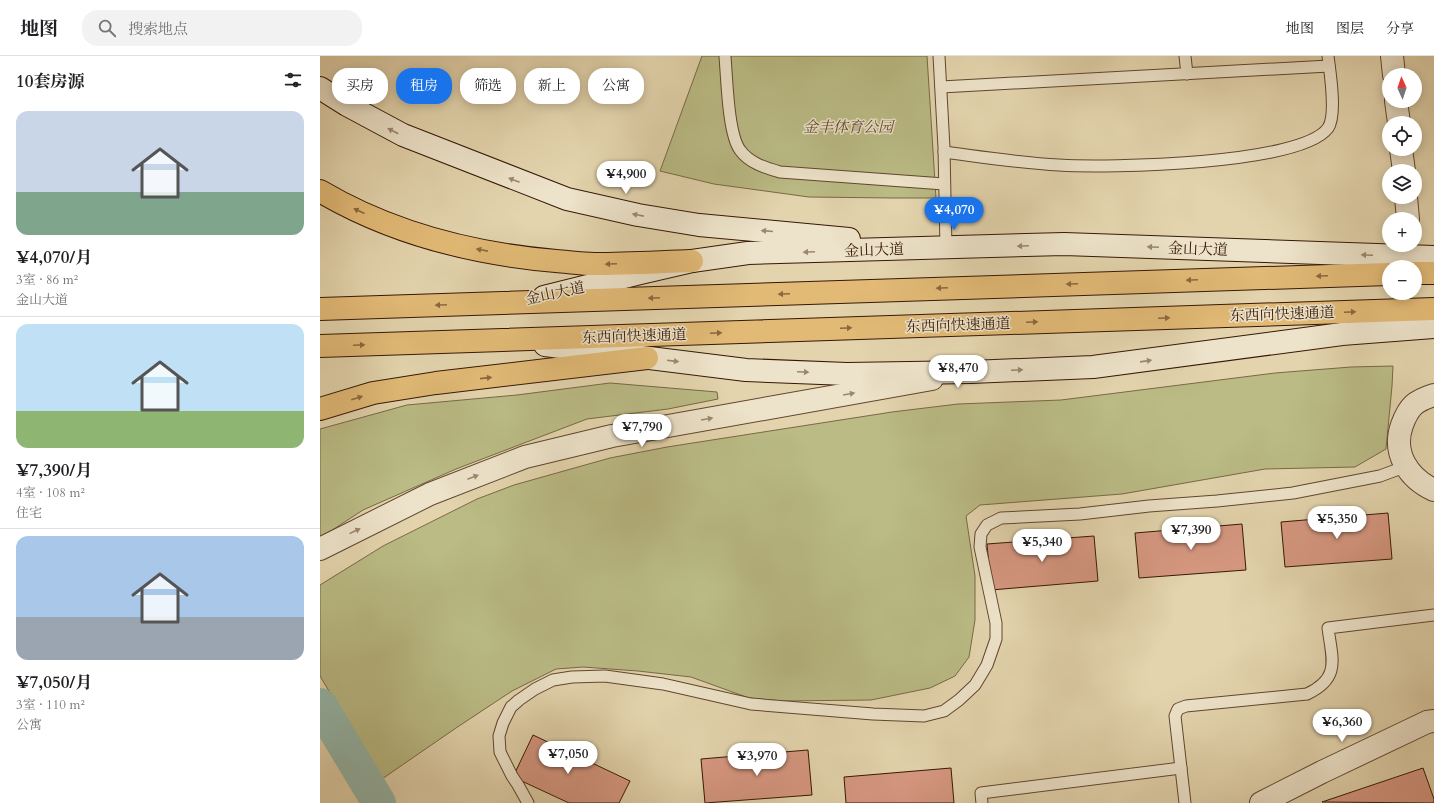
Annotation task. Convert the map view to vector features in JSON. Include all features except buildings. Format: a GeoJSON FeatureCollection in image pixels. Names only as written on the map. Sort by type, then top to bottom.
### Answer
{"type":"FeatureCollection","features":[{"type":"Feature","properties":{"kind":"highway"},"geometry":{"type":"LineString","coordinates":[[320,191],[352,208],[395,227],[456,245],[523,258],[594,264],[692,261]]}},
{"type":"Feature","properties":{"kind":"highway"},"geometry":{"type":"LineString","coordinates":[[1413,258],[1434,273]]}},
{"type":"Feature","properties":{"kind":"highway"},"geometry":{"type":"LineString","coordinates":[[480,303],[1382,274]]}},
{"type":"Feature","properties":{"kind":"highway","name":"金山大道"},"geometry":{"type":"LineString","coordinates":[[320,309],[480,303]]}},
{"type":"Feature","properties":{"kind":"highway","name":"东西向快速通道"},"geometry":{"type":"LineString","coordinates":[[482,341],[1434,309]]}},
{"type":"Feature","properties":{"kind":"highway"},"geometry":{"type":"LineString","coordinates":[[320,346],[482,341]]}},
{"type":"Feature","properties":{"kind":"highway"},"geometry":{"type":"LineString","coordinates":[[320,409],[373,393],[436,383],[647,358]]}},
{"type":"Feature","properties":{"kind":"main road"},"geometry":{"type":"LineString","coordinates":[[1392,56],[1393,68]]}},
{"type":"Feature","properties":{"kind":"main road"},"geometry":{"type":"LineString","coordinates":[[320,88],[347,105],[403,135],[567,199],[638,215],[699,225],[946,248]]}},
{"type":"Feature","properties":{"kind":"main road","name":"金山大道"},"geometry":{"type":"LineString","coordinates":[[480,303],[540,298],[692,261],[748,253],[1064,244],[1413,258],[1434,257]]}},
{"type":"Feature","properties":{"kind":"main road"},"geometry":{"type":"LineString","coordinates":[[482,341],[546,345],[746,370],[839,374],[971,372],[1092,367],[1342,334],[1434,327]]}},
{"type":"Feature","properties":{"kind":"main road"},"geometry":{"type":"LineString","coordinates":[[320,548],[430,494],[525,457],[612,436],[971,372]]}},
{"type":"Feature","properties":{"kind":"main road"},"geometry":{"type":"LineString","coordinates":[[1434,395],[1416,402],[1409,409],[1398,441],[1400,453],[1412,474],[1418,480],[1434,490]]}},
{"type":"Feature","properties":{"kind":"main road"},"geometry":{"type":"LineString","coordinates":[[1261,803],[1322,772],[1428,722],[1434,721]]}},
{"type":"Feature","properties":{"kind":"lane"},"geometry":{"type":"LineString","coordinates":[[939,56],[944,152],[946,248]]}},
{"type":"Feature","properties":{"kind":"lane"},"geometry":{"type":"LineString","coordinates":[[1185,56],[1187,74]]}},
{"type":"Feature","properties":{"kind":"lane"},"geometry":{"type":"LineString","coordinates":[[725,57],[731,121],[735,139],[740,150],[757,164],[780,172],[944,184]]}},
{"type":"Feature","properties":{"kind":"lane"},"geometry":{"type":"LineString","coordinates":[[941,87],[1187,74],[1329,61],[1332,103],[1332,114],[1329,126],[1322,134],[1314,139],[1288,148],[1220,160],[1096,166],[1029,163],[944,152]]}},
{"type":"Feature","properties":{"kind":"lane"},"geometry":{"type":"LineString","coordinates":[[528,803],[500,752],[499,736],[503,722],[511,707],[535,689],[553,680],[572,677],[605,676],[663,684],[751,704],[873,714],[924,716],[944,710],[959,700],[975,685],[988,665],[996,639],[996,623],[980,547],[981,534],[987,525],[992,522],[1001,518],[1080,514],[1292,493],[1380,476],[1407,466]]}},
{"type":"Feature","properties":{"kind":"lane"},"geometry":{"type":"LineString","coordinates":[[1185,803],[1175,716],[1178,709],[1186,706],[1307,694],[1320,688],[1328,680],[1331,672],[1332,663],[1328,628],[1434,615]]}},
{"type":"Feature","properties":{"kind":"lane"},"geometry":{"type":"LineString","coordinates":[[982,803],[980,793],[1181,768]]}},
{"type":"Feature","properties":{"kind":"green space","name":"金丰体育公园"},"geometry":{"type":"Polygon","coordinates":[[[702,56],[927,56],[936,198],[809,197],[714,184],[660,171],[702,56]]]}},
{"type":"Feature","properties":{"kind":"green space"},"geometry":{"type":"Polygon","coordinates":[[[1393,366],[1386,449],[1355,467],[1265,469],[1122,494],[980,505],[966,516],[975,576],[975,620],[969,657],[955,676],[930,688],[871,700],[782,701],[749,698],[691,677],[583,667],[556,669],[512,691],[382,779],[320,676],[320,585],[383,546],[477,499],[514,485],[610,458],[667,447],[892,412],[958,404],[1061,400],[1275,373],[1351,367],[1393,366]]]}},
{"type":"Feature","properties":{"kind":"green space"},"geometry":{"type":"Polygon","coordinates":[[[610,383],[717,392],[718,399],[668,409],[587,419],[456,469],[363,510],[320,538],[320,429],[407,405],[517,395],[610,383]]]}},
{"type":"Feature","properties":{"kind":"waterway"},"geometry":{"type":"LineString","coordinates":[[320,705],[379,803]]}}]}
